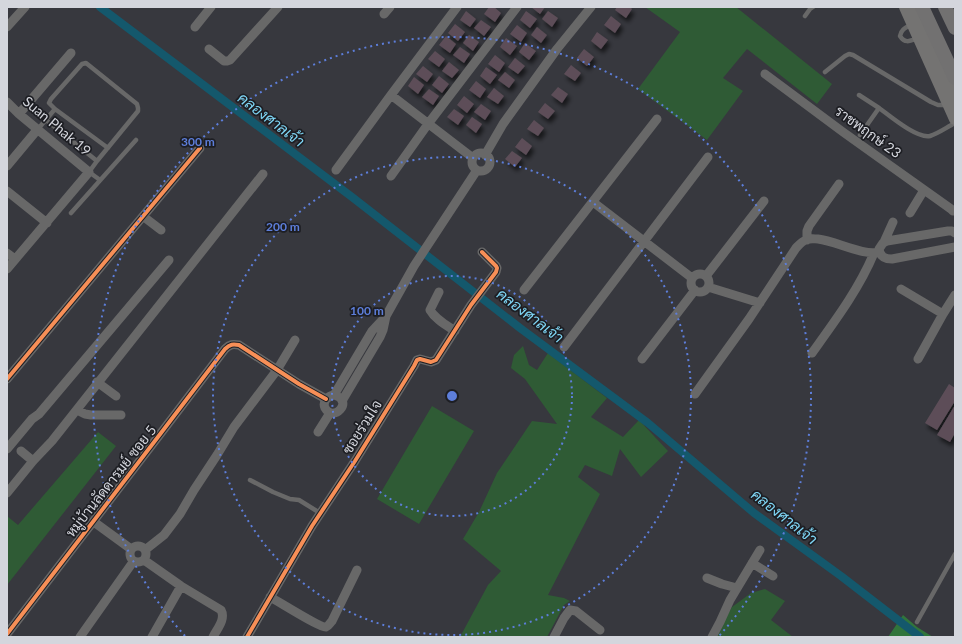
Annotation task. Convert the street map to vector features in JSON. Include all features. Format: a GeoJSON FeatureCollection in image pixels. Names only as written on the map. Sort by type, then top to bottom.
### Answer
{"type":"FeatureCollection","features":[{"type":"Feature","properties":{"kind":"main road"},"geometry":{"type":"LineString","coordinates":[[944,7],[955,28]]}},
{"type":"Feature","properties":{"kind":"main road"},"geometry":{"type":"LineString","coordinates":[[951,7],[955,14]]}},
{"type":"Feature","properties":{"kind":"main road"},"geometry":{"type":"LineString","coordinates":[[914,11],[919,38],[952,101]]}},
{"type":"Feature","properties":{"kind":"main road"},"geometry":{"type":"LineString","coordinates":[[914,11],[955,78]]}},
{"type":"Feature","properties":{"kind":"main road"},"geometry":{"type":"LineString","coordinates":[[914,11],[952,101],[955,119]]}},
{"type":"Feature","properties":{"kind":"street"},"geometry":{"type":"LineString","coordinates":[[7,27],[24,7]]}},
{"type":"Feature","properties":{"kind":"street"},"geometry":{"type":"LineString","coordinates":[[195,27],[211,7]]}},
{"type":"Feature","properties":{"kind":"street"},"geometry":{"type":"LineString","coordinates":[[208,49],[224,60],[230,60],[278,7]]}},
{"type":"Feature","properties":{"kind":"street"},"geometry":{"type":"LineString","coordinates":[[336,170],[457,7]]}},
{"type":"Feature","properties":{"kind":"street"},"geometry":{"type":"LineString","coordinates":[[390,176],[517,7]]}},
{"type":"Feature","properties":{"kind":"street"},"geometry":{"type":"LineString","coordinates":[[485,155],[507,118],[591,7]]}},
{"type":"Feature","properties":{"kind":"street"},"geometry":{"type":"LineString","coordinates":[[19,114],[71,53]]}},
{"type":"Feature","properties":{"kind":"street","name":"ราชพฤกษ์ 23"},"geometry":{"type":"LineString","coordinates":[[765,74],[953,211],[955,210]]}},
{"type":"Feature","properties":{"kind":"street"},"geometry":{"type":"LineString","coordinates":[[391,95],[473,158]]}},
{"type":"Feature","properties":{"kind":"street","name":"Suan Phak 19"},"geometry":{"type":"LineString","coordinates":[[7,102],[37,130],[89,172]]}},
{"type":"Feature","properties":{"kind":"street"},"geometry":{"type":"LineString","coordinates":[[524,290],[657,119]]}},
{"type":"Feature","properties":{"kind":"street"},"geometry":{"type":"LineString","coordinates":[[7,166],[37,130]]}},
{"type":"Feature","properties":{"kind":"street"},"geometry":{"type":"LineString","coordinates":[[7,379],[144,217],[200,148]]}},
{"type":"Feature","properties":{"kind":"street"},"geometry":{"type":"LineString","coordinates":[[479,154],[485,155],[490,161],[488,168],[481,171],[477,170],[472,165],[473,158],[479,154]]}},
{"type":"Feature","properties":{"kind":"street"},"geometry":{"type":"LineString","coordinates":[[564,347],[708,157]]}},
{"type":"Feature","properties":{"kind":"street"},"geometry":{"type":"LineString","coordinates":[[330,413],[324,405],[372,331],[386,316],[414,266],[477,170]]}},
{"type":"Feature","properties":{"kind":"street"},"geometry":{"type":"LineString","coordinates":[[7,269],[89,172]]}},
{"type":"Feature","properties":{"kind":"street"},"geometry":{"type":"LineString","coordinates":[[7,493],[77,410],[97,382],[263,174]]}},
{"type":"Feature","properties":{"kind":"street"},"geometry":{"type":"LineString","coordinates":[[807,240],[806,231],[839,184]]}},
{"type":"Feature","properties":{"kind":"street"},"geometry":{"type":"LineString","coordinates":[[910,213],[924,190]]}},
{"type":"Feature","properties":{"kind":"street"},"geometry":{"type":"LineString","coordinates":[[7,191],[47,223]]}},
{"type":"Feature","properties":{"kind":"street"},"geometry":{"type":"LineString","coordinates":[[706,276],[764,201]]}},
{"type":"Feature","properties":{"kind":"street"},"geometry":{"type":"LineString","coordinates":[[593,202],[692,278]]}},
{"type":"Feature","properties":{"kind":"street"},"geometry":{"type":"LineString","coordinates":[[144,217],[161,230]]}},
{"type":"Feature","properties":{"kind":"street"},"geometry":{"type":"LineString","coordinates":[[812,353],[851,297],[880,246],[884,242],[893,222]]}},
{"type":"Feature","properties":{"kind":"street"},"geometry":{"type":"LineString","coordinates":[[884,242],[894,239],[948,231],[955,233]]}},
{"type":"Feature","properties":{"kind":"street"},"geometry":{"type":"LineString","coordinates":[[695,394],[750,319],[796,248],[803,242],[812,239],[824,240],[863,251],[877,252],[884,258],[892,259],[955,247]]}},
{"type":"Feature","properties":{"kind":"street","name":"ซอยร่วมใจ"},"geometry":{"type":"LineString","coordinates":[[247,637],[320,513],[355,461],[418,360],[422,359],[431,362],[436,360],[471,305],[496,272],[496,266],[482,252]]}},
{"type":"Feature","properties":{"kind":"street"},"geometry":{"type":"LineString","coordinates":[[7,253],[15,259]]}},
{"type":"Feature","properties":{"kind":"street"},"geometry":{"type":"LineString","coordinates":[[7,450],[168,260]]}},
{"type":"Feature","properties":{"kind":"street"},"geometry":{"type":"LineString","coordinates":[[696,274],[706,276],[709,281],[708,287],[700,292],[695,290],[691,284],[692,278],[696,274]]}},
{"type":"Feature","properties":{"kind":"street"},"geometry":{"type":"LineString","coordinates":[[708,287],[760,303]]}},
{"type":"Feature","properties":{"kind":"street"},"geometry":{"type":"LineString","coordinates":[[901,289],[943,314]]}},
{"type":"Feature","properties":{"kind":"street"},"geometry":{"type":"LineString","coordinates":[[642,359],[695,290]]}},
{"type":"Feature","properties":{"kind":"street"},"geometry":{"type":"LineString","coordinates":[[439,292],[430,310],[432,314],[455,331]]}},
{"type":"Feature","properties":{"kind":"street"},"geometry":{"type":"LineString","coordinates":[[918,359],[955,295]]}},
{"type":"Feature","properties":{"kind":"street"},"geometry":{"type":"LineString","coordinates":[[318,432],[330,413],[340,410],[342,407],[342,400],[384,330],[386,316]]}},
{"type":"Feature","properties":{"kind":"street"},"geometry":{"type":"LineString","coordinates":[[131,549],[130,557],[134,562],[139,563],[174,523],[234,427],[277,370],[296,340]]}},
{"type":"Feature","properties":{"kind":"street","name":"หมู่บ้านลัดดารมย์ ซอย 5"},"geometry":{"type":"LineString","coordinates":[[7,634],[229,345],[239,345],[277,370]]}},
{"type":"Feature","properties":{"kind":"street"},"geometry":{"type":"LineString","coordinates":[[277,370],[299,384],[330,397],[340,397],[342,400]]}},
{"type":"Feature","properties":{"kind":"street"},"geometry":{"type":"LineString","coordinates":[[97,382],[116,396]]}},
{"type":"Feature","properties":{"kind":"street"},"geometry":{"type":"LineString","coordinates":[[77,410],[91,415],[121,415]]}},
{"type":"Feature","properties":{"kind":"street"},"geometry":{"type":"LineString","coordinates":[[21,452],[33,461]]}},
{"type":"Feature","properties":{"kind":"street"},"geometry":{"type":"LineString","coordinates":[[94,522],[131,549]]}},
{"type":"Feature","properties":{"kind":"street"},"geometry":{"type":"LineString","coordinates":[[131,549],[136,546],[141,547],[145,555],[181,586],[221,610],[223,613],[222,619],[213,637]]}},
{"type":"Feature","properties":{"kind":"street"},"geometry":{"type":"LineString","coordinates":[[712,637],[730,600],[760,550]]}},
{"type":"Feature","properties":{"kind":"street"},"geometry":{"type":"LineString","coordinates":[[80,637],[134,562]]}},
{"type":"Feature","properties":{"kind":"street"},"geometry":{"type":"LineString","coordinates":[[752,563],[773,576]]}},
{"type":"Feature","properties":{"kind":"street"},"geometry":{"type":"LineString","coordinates":[[270,597],[323,627],[327,627],[332,621],[357,570]]}},
{"type":"Feature","properties":{"kind":"street"},"geometry":{"type":"LineString","coordinates":[[707,578],[737,588]]}},
{"type":"Feature","properties":{"kind":"street"},"geometry":{"type":"LineString","coordinates":[[152,637],[181,586]]}},
{"type":"Feature","properties":{"kind":"street"},"geometry":{"type":"LineString","coordinates":[[554,637],[570,610],[576,611],[600,630]]}},
{"type":"Feature","properties":{"kind":"lane"},"geometry":{"type":"LineString","coordinates":[[805,16],[813,7]]}},
{"type":"Feature","properties":{"kind":"lane"},"geometry":{"type":"LineString","coordinates":[[914,11],[900,36],[907,42],[919,38]]}},
{"type":"Feature","properties":{"kind":"lane"},"geometry":{"type":"LineString","coordinates":[[825,72],[849,54],[931,102],[938,105],[952,101]]}},
{"type":"Feature","properties":{"kind":"lane"},"geometry":{"type":"LineString","coordinates":[[100,180],[89,172],[138,111],[138,108],[137,104],[89,64],[82,64],[49,103],[108,148]]}},
{"type":"Feature","properties":{"kind":"lane"},"geometry":{"type":"LineString","coordinates":[[859,95],[916,134],[930,136],[955,123]]}},
{"type":"Feature","properties":{"kind":"lane"},"geometry":{"type":"LineString","coordinates":[[860,135],[879,108]]}},
{"type":"Feature","properties":{"kind":"lane"},"geometry":{"type":"LineString","coordinates":[[37,130],[55,109]]}},
{"type":"Feature","properties":{"kind":"lane"},"geometry":{"type":"LineString","coordinates":[[46,120],[97,161]]}},
{"type":"Feature","properties":{"kind":"lane"},"geometry":{"type":"LineString","coordinates":[[71,213],[136,140]]}},
{"type":"Feature","properties":{"kind":"lane"},"geometry":{"type":"LineString","coordinates":[[250,480],[272,492],[290,499],[299,500],[320,513]]}},
{"type":"Feature","properties":{"kind":"lane"},"geometry":{"type":"LineString","coordinates":[[917,622],[955,554]]}},
{"type":"Feature","properties":{"kind":"green space"},"geometry":{"type":"Polygon","coordinates":[[[645,7],[736,7],[832,84],[817,104],[747,49],[723,78],[743,91],[707,140],[638,89],[680,32],[645,7]]]}},
{"type":"Feature","properties":{"kind":"green space"},"geometry":{"type":"Polygon","coordinates":[[[523,346],[529,365],[537,370],[548,353],[607,398],[591,417],[623,437],[639,420],[668,451],[641,477],[620,449],[612,476],[585,465],[578,477],[600,494],[548,595],[564,598],[570,601],[564,605],[547,637],[460,637],[488,585],[501,571],[463,539],[479,512],[497,473],[532,421],[557,424],[525,379],[511,368],[514,355],[523,346]]]}},
{"type":"Feature","properties":{"kind":"green space"},"geometry":{"type":"Polygon","coordinates":[[[432,406],[474,431],[419,524],[377,499],[432,406]]]}},
{"type":"Feature","properties":{"kind":"green space"},"geometry":{"type":"Polygon","coordinates":[[[98,432],[116,446],[7,585],[7,516],[18,525],[98,432]]]}},
{"type":"Feature","properties":{"kind":"green space"},"geometry":{"type":"Polygon","coordinates":[[[765,589],[785,601],[771,620],[793,637],[715,637],[732,607],[751,593],[765,589]]]}},
{"type":"Feature","properties":{"kind":"green space"},"geometry":{"type":"Polygon","coordinates":[[[903,615],[917,627],[933,637],[888,637],[903,615]]]}},
{"type":"Feature","properties":{"kind":"building"},"geometry":{"type":"Polygon","coordinates":[[[489,7],[494,7],[501,13],[495,22],[484,14],[489,7]]]}},
{"type":"Feature","properties":{"kind":"building"},"geometry":{"type":"Polygon","coordinates":[[[531,7],[545,7],[540,14],[531,7]]]}},
{"type":"Feature","properties":{"kind":"building"},"geometry":{"type":"Polygon","coordinates":[[[617,7],[630,7],[632,9],[626,18],[615,10],[617,7]]]}},
{"type":"Feature","properties":{"kind":"building"},"geometry":{"type":"Polygon","coordinates":[[[466,11],[476,19],[470,27],[460,20],[466,11]]]}},
{"type":"Feature","properties":{"kind":"building"},"geometry":{"type":"Polygon","coordinates":[[[526,11],[537,19],[530,28],[520,20],[526,11]]]}},
{"type":"Feature","properties":{"kind":"building"},"geometry":{"type":"Polygon","coordinates":[[[548,11],[558,18],[552,27],[542,19],[548,11]]]}},
{"type":"Feature","properties":{"kind":"building"},"geometry":{"type":"Polygon","coordinates":[[[611,16],[621,24],[615,33],[604,25],[611,16]]]}},
{"type":"Feature","properties":{"kind":"building"},"geometry":{"type":"Polygon","coordinates":[[[481,20],[491,27],[484,36],[474,28],[481,20]]]}},
{"type":"Feature","properties":{"kind":"building"},"geometry":{"type":"Polygon","coordinates":[[[455,24],[465,32],[458,41],[448,33],[455,24]]]}},
{"type":"Feature","properties":{"kind":"building"},"geometry":{"type":"Polygon","coordinates":[[[517,25],[527,33],[521,42],[510,34],[517,25]]]}},
{"type":"Feature","properties":{"kind":"building"},"geometry":{"type":"Polygon","coordinates":[[[537,27],[547,35],[541,43],[531,35],[537,27]]]}},
{"type":"Feature","properties":{"kind":"building"},"geometry":{"type":"Polygon","coordinates":[[[597,32],[608,40],[601,49],[591,41],[597,32]]]}},
{"type":"Feature","properties":{"kind":"building"},"geometry":{"type":"Polygon","coordinates":[[[469,35],[479,42],[473,51],[463,43],[469,35]]]}},
{"type":"Feature","properties":{"kind":"building"},"geometry":{"type":"Polygon","coordinates":[[[446,36],[456,44],[450,53],[439,45],[446,36]]]}},
{"type":"Feature","properties":{"kind":"building"},"geometry":{"type":"Polygon","coordinates":[[[506,38],[517,46],[510,55],[500,47],[506,38]]]}},
{"type":"Feature","properties":{"kind":"building"},"geometry":{"type":"Polygon","coordinates":[[[525,43],[536,51],[529,60],[519,52],[525,43]]]}},
{"type":"Feature","properties":{"kind":"building"},"geometry":{"type":"Polygon","coordinates":[[[460,47],[470,54],[464,63],[453,55],[460,47]]]}},
{"type":"Feature","properties":{"kind":"building"},"geometry":{"type":"Polygon","coordinates":[[[584,49],[594,57],[587,66],[577,58],[584,49]]]}},
{"type":"Feature","properties":{"kind":"building"},"geometry":{"type":"Polygon","coordinates":[[[435,51],[445,59],[439,67],[428,59],[435,51]]]}},
{"type":"Feature","properties":{"kind":"building"},"geometry":{"type":"Polygon","coordinates":[[[495,55],[505,63],[499,72],[488,64],[495,55]]]}},
{"type":"Feature","properties":{"kind":"building"},"geometry":{"type":"Polygon","coordinates":[[[515,58],[525,66],[518,74],[508,67],[515,58]]]}},
{"type":"Feature","properties":{"kind":"building"},"geometry":{"type":"Polygon","coordinates":[[[449,62],[459,70],[452,78],[442,71],[449,62]]]}},
{"type":"Feature","properties":{"kind":"building"},"geometry":{"type":"Polygon","coordinates":[[[571,65],[581,73],[575,81],[564,74],[571,65]]]}},
{"type":"Feature","properties":{"kind":"building"},"geometry":{"type":"Polygon","coordinates":[[[423,66],[433,74],[427,82],[416,74],[423,66]]]}},
{"type":"Feature","properties":{"kind":"building"},"geometry":{"type":"Polygon","coordinates":[[[486,67],[497,75],[490,84],[480,76],[486,67]]]}},
{"type":"Feature","properties":{"kind":"building"},"geometry":{"type":"Polygon","coordinates":[[[505,72],[515,80],[509,88],[498,80],[505,72]]]}},
{"type":"Feature","properties":{"kind":"building"},"geometry":{"type":"Polygon","coordinates":[[[439,76],[449,84],[442,93],[432,85],[439,76]]]}},
{"type":"Feature","properties":{"kind":"building"},"geometry":{"type":"Polygon","coordinates":[[[414,77],[424,85],[418,94],[408,86],[414,77]]]}},
{"type":"Feature","properties":{"kind":"building"},"geometry":{"type":"Polygon","coordinates":[[[476,81],[486,89],[480,98],[469,90],[476,81]]]}},
{"type":"Feature","properties":{"kind":"building"},"geometry":{"type":"Polygon","coordinates":[[[558,87],[568,94],[562,103],[551,95],[558,87]]]}},
{"type":"Feature","properties":{"kind":"building"},"geometry":{"type":"Polygon","coordinates":[[[494,88],[504,96],[498,104],[487,97],[494,88]]]}},
{"type":"Feature","properties":{"kind":"building"},"geometry":{"type":"Polygon","coordinates":[[[429,89],[439,96],[433,105],[422,97],[429,89]]]}},
{"type":"Feature","properties":{"kind":"building"},"geometry":{"type":"Polygon","coordinates":[[[464,96],[474,104],[467,113],[457,105],[464,96]]]}},
{"type":"Feature","properties":{"kind":"building"},"geometry":{"type":"Polygon","coordinates":[[[545,103],[555,111],[548,119],[538,112],[545,103]]]}},
{"type":"Feature","properties":{"kind":"building"},"geometry":{"type":"Polygon","coordinates":[[[481,104],[491,111],[485,120],[474,112],[481,104]]]}},
{"type":"Feature","properties":{"kind":"building"},"geometry":{"type":"Polygon","coordinates":[[[454,109],[464,116],[458,125],[447,117],[454,109]]]}},
{"type":"Feature","properties":{"kind":"building"},"geometry":{"type":"Polygon","coordinates":[[[472,117],[482,124],[476,133],[466,125],[472,117]]]}},
{"type":"Feature","properties":{"kind":"building"},"geometry":{"type":"Polygon","coordinates":[[[534,120],[544,128],[538,136],[527,129],[534,120]]]}},
{"type":"Feature","properties":{"kind":"building"},"geometry":{"type":"Polygon","coordinates":[[[522,138],[532,146],[526,155],[515,147],[522,138]]]}},
{"type":"Feature","properties":{"kind":"building"},"geometry":{"type":"Polygon","coordinates":[[[512,151],[522,158],[515,167],[505,159],[512,151]]]}},
{"type":"Feature","properties":{"kind":"building"},"geometry":{"type":"Polygon","coordinates":[[[949,384],[955,388],[955,401],[937,430],[925,423],[949,384]]]}},
{"type":"Feature","properties":{"kind":"building"},"geometry":{"type":"Polygon","coordinates":[[[955,405],[955,433],[950,442],[937,435],[955,405]]]}},
{"type":"Feature","properties":{"kind":"waterway","name":"คลองศาลเจ้า"},"geometry":{"type":"LineString","coordinates":[[100,7],[352,197],[520,328],[648,423],[754,513],[841,576],[920,637]]}},
{"type":"Feature","properties":{"kind":"cycle path"},"geometry":{"type":"LineString","coordinates":[[7,379],[200,148]]}},
{"type":"Feature","properties":{"kind":"cycle path"},"geometry":{"type":"LineString","coordinates":[[247,637],[312,526],[355,461],[417,360],[420,359],[431,362],[436,360],[471,305],[496,272],[496,266],[482,252]]}},
{"type":"Feature","properties":{"kind":"cycle path"},"geometry":{"type":"LineString","coordinates":[[7,634],[228,346],[239,345],[299,384],[326,399]]}}]}
